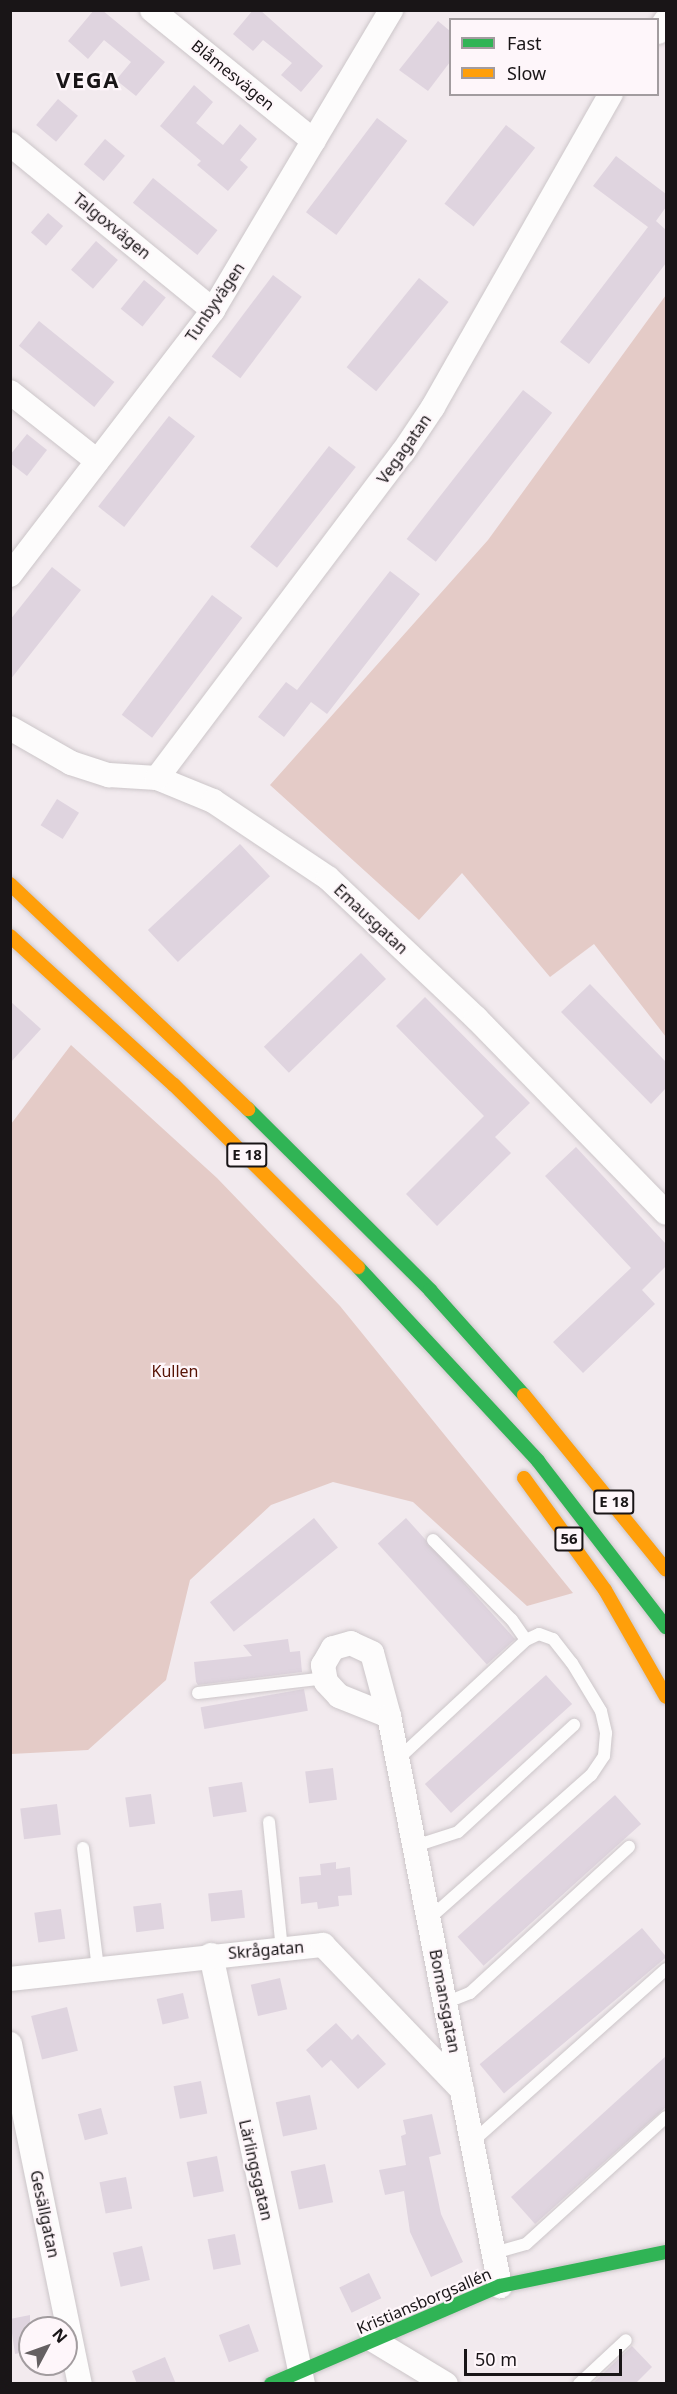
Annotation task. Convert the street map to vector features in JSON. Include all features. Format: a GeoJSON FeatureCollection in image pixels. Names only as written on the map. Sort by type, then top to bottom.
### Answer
{"type":"FeatureCollection","features":[{"type":"Feature","properties":{"kind":"main road","name":"E 18"},"geometry":{"type":"LineString","coordinates":[[10,884],[348,1206],[473,1336],[560,1435],[666,1570]]}},
{"type":"Feature","properties":{"kind":"main road","name":"E 18"},"geometry":{"type":"LineString","coordinates":[[10,936],[264,1171],[472,1386],[538,1461],[666,1627]]}},
{"type":"Feature","properties":{"kind":"main road"},"geometry":{"type":"LineString","coordinates":[[472,1386],[474,1416]]}},
{"type":"Feature","properties":{"kind":"main road"},"geometry":{"type":"LineString","coordinates":[[560,1435],[577,1437]]}},
{"type":"Feature","properties":{"kind":"main road","name":"56"},"geometry":{"type":"LineString","coordinates":[[515,1467],[606,1590],[666,1697]]}},
{"type":"Feature","properties":{"kind":"main road","name":"Kristiansborgsallén"},"geometry":{"type":"LineString","coordinates":[[271,2384],[302,2377],[373,2340],[500,2286],[666,2252]]}},
{"type":"Feature","properties":{"kind":"street","name":"Blåmesvägen"},"geometry":{"type":"LineString","coordinates":[[152,10],[314,141]]}},
{"type":"Feature","properties":{"kind":"street","name":"Tunbyvägen"},"geometry":{"type":"LineString","coordinates":[[10,575],[213,310],[391,10]]}},
{"type":"Feature","properties":{"kind":"street","name":"Vegagatan"},"geometry":{"type":"LineString","coordinates":[[158,778],[403,452],[433,407],[609,96]]}},
{"type":"Feature","properties":{"kind":"street","name":"Talgoxvägen"},"geometry":{"type":"LineString","coordinates":[[10,144],[213,310]]}},
{"type":"Feature","properties":{"kind":"street"},"geometry":{"type":"LineString","coordinates":[[10,392],[97,461]]}},
{"type":"Feature","properties":{"kind":"street","name":"Emausgatan"},"geometry":{"type":"LineString","coordinates":[[10,728],[71,763],[109,775],[158,778],[213,801],[328,878],[476,1018],[666,1213]]}},
{"type":"Feature","properties":{"kind":"street","name":"Bomansgatan"},"geometry":{"type":"LineString","coordinates":[[326,1678],[323,1665],[333,1647],[344,1643],[361,1645],[372,1653],[378,1665],[500,2286]]}},
{"type":"Feature","properties":{"kind":"street"},"geometry":{"type":"LineString","coordinates":[[326,1678],[339,1696],[388,1716]]}},
{"type":"Feature","properties":{"kind":"street","name":"Skrågatan"},"geometry":{"type":"LineString","coordinates":[[10,1979],[211,1955],[323,1945],[462,2090]]}},
{"type":"Feature","properties":{"kind":"street","name":"Lärlingsgatan"},"geometry":{"type":"LineString","coordinates":[[211,1955],[302,2377]]}},
{"type":"Feature","properties":{"kind":"street","name":"Gesällgatan"},"geometry":{"type":"LineString","coordinates":[[10,2044],[80,2384]]}},
{"type":"Feature","properties":{"kind":"street"},"geometry":{"type":"LineString","coordinates":[[373,2340],[446,2384]]}},
{"type":"Feature","properties":{"kind":"lane"},"geometry":{"type":"LineString","coordinates":[[433,1540],[512,1620],[526,1640]]}},
{"type":"Feature","properties":{"kind":"lane"},"geometry":{"type":"LineString","coordinates":[[398,1759],[526,1640],[539,1634],[553,1639],[572,1663],[600,1711],[606,1733],[604,1756],[584,1781],[429,1919]]}},
{"type":"Feature","properties":{"kind":"lane"},"geometry":{"type":"LineString","coordinates":[[198,1693],[326,1678]]}},
{"type":"Feature","properties":{"kind":"lane"},"geometry":{"type":"LineString","coordinates":[[415,1846],[458,1832],[574,1725]]}},
{"type":"Feature","properties":{"kind":"lane"},"geometry":{"type":"LineString","coordinates":[[269,1822],[282,1949]]}},
{"type":"Feature","properties":{"kind":"lane"},"geometry":{"type":"LineString","coordinates":[[445,2003],[470,1994],[629,1847]]}},
{"type":"Feature","properties":{"kind":"lane"},"geometry":{"type":"LineString","coordinates":[[83,1848],[98,1969]]}},
{"type":"Feature","properties":{"kind":"lane"},"geometry":{"type":"LineString","coordinates":[[472,2142],[666,1969]]}},
{"type":"Feature","properties":{"kind":"lane"},"geometry":{"type":"LineString","coordinates":[[494,2253],[526,2244],[666,2117]]}},
{"type":"Feature","properties":{"kind":"lane"},"geometry":{"type":"LineString","coordinates":[[579,2384],[626,2340]]}},
{"type":"Feature","properties":{"kind":"green space"},"geometry":{"type":"Polygon","coordinates":[[[666,295],[666,1037],[594,944],[550,977],[462,873],[419,920],[270,785],[488,540],[666,295]]]}},
{"type":"Feature","properties":{"kind":"green space","name":"Kullen"},"geometry":{"type":"Polygon","coordinates":[[[71,1045],[217,1178],[340,1306],[573,1593],[527,1606],[413,1502],[333,1482],[271,1505],[190,1580],[166,1680],[88,1750],[11,1754],[11,1124],[71,1045]]]}},
{"type":"Feature","properties":{"kind":"building"},"geometry":{"type":"Polygon","coordinates":[[[94,10],[102,10],[165,62],[136,96],[116,80],[131,62],[104,40],[88,59],[68,41],[94,10]]]}},
{"type":"Feature","properties":{"kind":"building"},"geometry":{"type":"Polygon","coordinates":[[[253,10],[260,10],[323,66],[301,92],[281,75],[292,63],[263,40],[253,51],[233,34],[253,10]]]}},
{"type":"Feature","properties":{"kind":"building"},"geometry":{"type":"Polygon","coordinates":[[[438,21],[449,30],[449,63],[428,91],[399,70],[438,21]]]}},
{"type":"Feature","properties":{"kind":"building"},"geometry":{"type":"Polygon","coordinates":[[[194,85],[213,102],[196,123],[223,145],[240,124],[257,139],[240,160],[248,167],[228,191],[197,165],[201,161],[160,126],[194,85]]]}},
{"type":"Feature","properties":{"kind":"building"},"geometry":{"type":"Polygon","coordinates":[[[58,99],[78,116],[56,142],[36,125],[58,99]]]}},
{"type":"Feature","properties":{"kind":"building"},"geometry":{"type":"Polygon","coordinates":[[[377,118],[407,141],[336,235],[306,212],[377,118]]]}},
{"type":"Feature","properties":{"kind":"building"},"geometry":{"type":"Polygon","coordinates":[[[506,125],[535,148],[474,227],[444,204],[506,125]]]}},
{"type":"Feature","properties":{"kind":"building"},"geometry":{"type":"Polygon","coordinates":[[[105,139],[125,156],[104,181],[84,164],[105,139]]]}},
{"type":"Feature","properties":{"kind":"building"},"geometry":{"type":"Polygon","coordinates":[[[616,156],[666,194],[666,207],[656,221],[666,230],[666,263],[589,364],[560,342],[648,227],[593,186],[616,156]]]}},
{"type":"Feature","properties":{"kind":"building"},"geometry":{"type":"Polygon","coordinates":[[[153,178],[218,230],[197,255],[133,203],[153,178]]]}},
{"type":"Feature","properties":{"kind":"building"},"geometry":{"type":"Polygon","coordinates":[[[48,213],[63,226],[46,246],[31,233],[48,213]]]}},
{"type":"Feature","properties":{"kind":"building"},"geometry":{"type":"Polygon","coordinates":[[[96,241],[118,260],[93,289],[71,270],[96,241]]]}},
{"type":"Feature","properties":{"kind":"building"},"geometry":{"type":"Polygon","coordinates":[[[273,275],[302,297],[240,378],[212,356],[273,275]]]}},
{"type":"Feature","properties":{"kind":"building"},"geometry":{"type":"Polygon","coordinates":[[[419,278],[449,302],[376,391],[347,367],[419,278]]]}},
{"type":"Feature","properties":{"kind":"building"},"geometry":{"type":"Polygon","coordinates":[[[144,280],[166,298],[142,326],[121,309],[144,280]]]}},
{"type":"Feature","properties":{"kind":"building"},"geometry":{"type":"Polygon","coordinates":[[[39,321],[114,382],[94,407],[19,346],[39,321]]]}},
{"type":"Feature","properties":{"kind":"building"},"geometry":{"type":"Polygon","coordinates":[[[523,390],[552,413],[436,562],[407,539],[523,390]]]}},
{"type":"Feature","properties":{"kind":"building"},"geometry":{"type":"Polygon","coordinates":[[[169,416],[195,436],[124,527],[98,507],[169,416]]]}},
{"type":"Feature","properties":{"kind":"building"},"geometry":{"type":"Polygon","coordinates":[[[27,434],[47,450],[27,476],[10,463],[10,455],[27,434]]]}},
{"type":"Feature","properties":{"kind":"building"},"geometry":{"type":"Polygon","coordinates":[[[329,446],[356,467],[277,568],[250,547],[329,446]]]}},
{"type":"Feature","properties":{"kind":"building"},"geometry":{"type":"Polygon","coordinates":[[[52,567],[81,590],[10,680],[10,620],[52,567]]]}},
{"type":"Feature","properties":{"kind":"building"},"geometry":{"type":"Polygon","coordinates":[[[390,571],[420,594],[327,714],[311,702],[284,737],[258,717],[286,682],[297,690],[390,571]]]}},
{"type":"Feature","properties":{"kind":"building"},"geometry":{"type":"Polygon","coordinates":[[[212,595],[242,618],[152,738],[122,715],[212,595]]]}},
{"type":"Feature","properties":{"kind":"building"},"geometry":{"type":"Polygon","coordinates":[[[57,799],[79,813],[63,839],[41,825],[57,799]]]}},
{"type":"Feature","properties":{"kind":"building"},"geometry":{"type":"Polygon","coordinates":[[[240,844],[270,876],[178,962],[148,930],[240,844]]]}},
{"type":"Feature","properties":{"kind":"building"},"geometry":{"type":"Polygon","coordinates":[[[361,953],[386,979],[289,1073],[264,1047],[361,953]]]}},
{"type":"Feature","properties":{"kind":"building"},"geometry":{"type":"Polygon","coordinates":[[[590,984],[666,1062],[666,1088],[651,1104],[561,1012],[590,984]]]}},
{"type":"Feature","properties":{"kind":"building"},"geometry":{"type":"Polygon","coordinates":[[[425,997],[530,1103],[495,1137],[511,1153],[437,1226],[406,1194],[484,1116],[396,1026],[425,997]]]}},
{"type":"Feature","properties":{"kind":"building"},"geometry":{"type":"Polygon","coordinates":[[[10,1001],[41,1029],[10,1063],[10,1001]]]}},
{"type":"Feature","properties":{"kind":"building"},"geometry":{"type":"Polygon","coordinates":[[[576,1147],[666,1244],[666,1266],[642,1290],[655,1304],[583,1373],[553,1342],[631,1268],[545,1176],[576,1147]]]}},
{"type":"Feature","properties":{"kind":"building"},"geometry":{"type":"Polygon","coordinates":[[[314,1518],[338,1548],[234,1632],[210,1602],[314,1518]]]}},
{"type":"Feature","properties":{"kind":"building"},"geometry":{"type":"Polygon","coordinates":[[[406,1518],[515,1639],[487,1665],[378,1543],[406,1518]]]}},
{"type":"Feature","properties":{"kind":"building"},"geometry":{"type":"Polygon","coordinates":[[[288,1639],[290,1652],[300,1651],[302,1672],[198,1685],[196,1682],[194,1662],[252,1656],[243,1645],[288,1639]]]}},
{"type":"Feature","properties":{"kind":"building"},"geometry":{"type":"Polygon","coordinates":[[[546,1675],[572,1704],[451,1813],[425,1784],[546,1675]]]}},
{"type":"Feature","properties":{"kind":"building"},"geometry":{"type":"Polygon","coordinates":[[[304,1689],[308,1711],[204,1729],[201,1707],[304,1689]]]}},
{"type":"Feature","properties":{"kind":"building"},"geometry":{"type":"Polygon","coordinates":[[[333,1768],[337,1800],[309,1803],[305,1771],[333,1768]]]}},
{"type":"Feature","properties":{"kind":"building"},"geometry":{"type":"Polygon","coordinates":[[[242,1782],[247,1812],[213,1817],[208,1787],[242,1782]]]}},
{"type":"Feature","properties":{"kind":"building"},"geometry":{"type":"Polygon","coordinates":[[[151,1794],[155,1824],[129,1827],[125,1798],[151,1794]]]}},
{"type":"Feature","properties":{"kind":"building"},"geometry":{"type":"Polygon","coordinates":[[[615,1795],[641,1824],[484,1966],[457,1937],[615,1795]]]}},
{"type":"Feature","properties":{"kind":"building"},"geometry":{"type":"Polygon","coordinates":[[[57,1804],[61,1835],[24,1839],[20,1809],[57,1804]]]}},
{"type":"Feature","properties":{"kind":"building"},"geometry":{"type":"Polygon","coordinates":[[[336,1862],[336,1869],[350,1867],[352,1895],[338,1896],[339,1906],[318,1909],[317,1902],[301,1904],[299,1877],[321,1875],[320,1864],[336,1862]]]}},
{"type":"Feature","properties":{"kind":"building"},"geometry":{"type":"Polygon","coordinates":[[[242,1890],[245,1918],[211,1921],[208,1894],[242,1890]]]}},
{"type":"Feature","properties":{"kind":"building"},"geometry":{"type":"Polygon","coordinates":[[[161,1903],[164,1929],[136,1932],[133,1906],[161,1903]]]}},
{"type":"Feature","properties":{"kind":"building"},"geometry":{"type":"Polygon","coordinates":[[[61,1909],[65,1939],[38,1942],[34,1913],[61,1909]]]}},
{"type":"Feature","properties":{"kind":"building"},"geometry":{"type":"Polygon","coordinates":[[[642,1928],[666,1957],[504,2093],[480,2064],[642,1928]]]}},
{"type":"Feature","properties":{"kind":"building"},"geometry":{"type":"Polygon","coordinates":[[[280,1978],[287,2009],[258,2016],[251,1985],[280,1978]]]}},
{"type":"Feature","properties":{"kind":"building"},"geometry":{"type":"Polygon","coordinates":[[[183,1993],[189,2018],[163,2024],[157,1999],[183,1993]]]}},
{"type":"Feature","properties":{"kind":"building"},"geometry":{"type":"Polygon","coordinates":[[[67,2007],[78,2051],[42,2060],[31,2016],[67,2007]]]}},
{"type":"Feature","properties":{"kind":"building"},"geometry":{"type":"Polygon","coordinates":[[[336,2023],[352,2040],[358,2034],[386,2064],[358,2089],[331,2060],[322,2068],[306,2050],[336,2023]]]}},
{"type":"Feature","properties":{"kind":"building"},"geometry":{"type":"Polygon","coordinates":[[[666,2056],[666,2107],[535,2224],[511,2197],[666,2056]]]}},
{"type":"Feature","properties":{"kind":"building"},"geometry":{"type":"Polygon","coordinates":[[[201,2081],[207,2113],[180,2119],[174,2086],[201,2081]]]}},
{"type":"Feature","properties":{"kind":"building"},"geometry":{"type":"Polygon","coordinates":[[[310,2095],[317,2129],[283,2137],[276,2102],[310,2095]]]}},
{"type":"Feature","properties":{"kind":"building"},"geometry":{"type":"Polygon","coordinates":[[[101,2108],[108,2134],[85,2140],[78,2114],[101,2108]]]}},
{"type":"Feature","properties":{"kind":"building"},"geometry":{"type":"Polygon","coordinates":[[[432,2114],[441,2154],[429,2157],[441,2214],[463,2262],[431,2277],[410,2232],[404,2191],[385,2195],[379,2170],[406,2165],[401,2136],[406,2134],[403,2120],[432,2114]]]}},
{"type":"Feature","properties":{"kind":"building"},"geometry":{"type":"Polygon","coordinates":[[[217,2156],[224,2191],[193,2197],[187,2162],[217,2156]]]}},
{"type":"Feature","properties":{"kind":"building"},"geometry":{"type":"Polygon","coordinates":[[[325,2164],[333,2202],[299,2209],[291,2171],[325,2164]]]}},
{"type":"Feature","properties":{"kind":"building"},"geometry":{"type":"Polygon","coordinates":[[[126,2177],[132,2208],[106,2214],[99,2182],[126,2177]]]}},
{"type":"Feature","properties":{"kind":"building"},"geometry":{"type":"Polygon","coordinates":[[[235,2234],[241,2264],[213,2270],[208,2239],[235,2234]]]}},
{"type":"Feature","properties":{"kind":"building"},"geometry":{"type":"Polygon","coordinates":[[[142,2246],[150,2280],[121,2287],[113,2253],[142,2246]]]}},
{"type":"Feature","properties":{"kind":"building"},"geometry":{"type":"Polygon","coordinates":[[[369,2273],[381,2298],[352,2313],[339,2287],[369,2273]]]}},
{"type":"Feature","properties":{"kind":"building"},"geometry":{"type":"Polygon","coordinates":[[[18,2317],[18,2353],[15,2354],[10,2319],[18,2317]]]}},
{"type":"Feature","properties":{"kind":"building"},"geometry":{"type":"Polygon","coordinates":[[[249,2324],[259,2351],[229,2362],[219,2335],[249,2324]]]}},
{"type":"Feature","properties":{"kind":"building"},"geometry":{"type":"Polygon","coordinates":[[[632,2346],[652,2367],[635,2384],[592,2384],[632,2346]]]}},
{"type":"Feature","properties":{"kind":"building"},"geometry":{"type":"Polygon","coordinates":[[[165,2357],[176,2384],[137,2384],[132,2371],[165,2357]]]}},
{"type":"Feature","properties":{"kind":"traffic: fast"},"geometry":{"type":"LineString","coordinates":[[248,1109],[430,1290],[524,1395]]}},
{"type":"Feature","properties":{"kind":"traffic: fast"},"geometry":{"type":"LineString","coordinates":[[358,1267],[538,1461],[666,1627]]}},
{"type":"Feature","properties":{"kind":"traffic: fast"},"geometry":{"type":"LineString","coordinates":[[271,2384],[500,2286],[666,2252]]}},
{"type":"Feature","properties":{"kind":"traffic: slow"},"geometry":{"type":"LineString","coordinates":[[10,884],[248,1109]]}},
{"type":"Feature","properties":{"kind":"traffic: slow"},"geometry":{"type":"LineString","coordinates":[[10,936],[174,1085],[358,1267]]}},
{"type":"Feature","properties":{"kind":"traffic: slow"},"geometry":{"type":"LineString","coordinates":[[524,1395],[666,1570]]}},
{"type":"Feature","properties":{"kind":"traffic: slow"},"geometry":{"type":"LineString","coordinates":[[524,1478],[605,1590],[666,1697]]}},
{"type":"Feature","properties":{"kind":"district","name":"VEGA"},"geometry":{"type":"Point","coordinates":[88,80]}}]}
